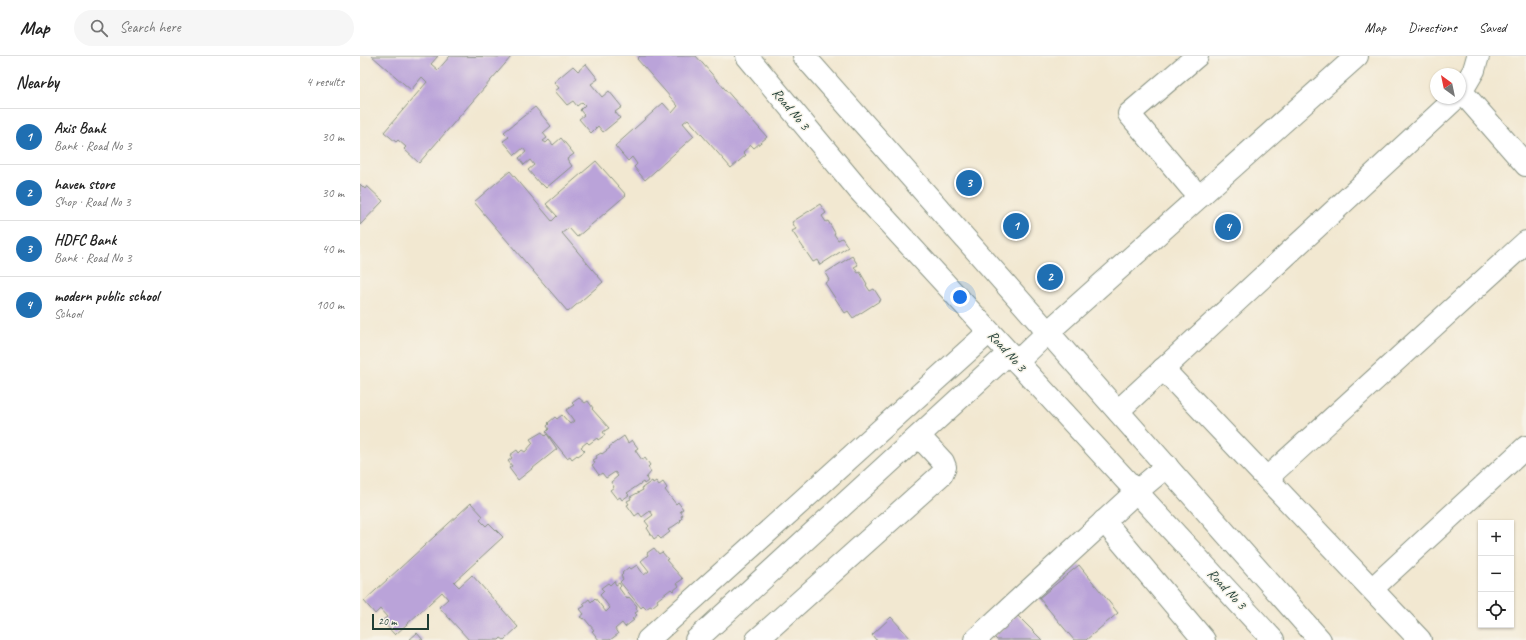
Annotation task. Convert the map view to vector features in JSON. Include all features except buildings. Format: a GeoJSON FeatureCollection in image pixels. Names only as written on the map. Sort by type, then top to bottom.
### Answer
{"type":"FeatureCollection","features":[{"type":"Feature","properties":{"kind":"street","name":"Road No 3"},"geometry":{"type":"LineString","coordinates":[[747,56],[858,189],[1273,640]]}},
{"type":"Feature","properties":{"kind":"street"},"geometry":{"type":"LineString","coordinates":[[804,56],[1320,640]]}},
{"type":"Feature","properties":{"kind":"street"},"geometry":{"type":"LineString","coordinates":[[1197,56],[1130,114],[1199,197]]}},
{"type":"Feature","properties":{"kind":"street"},"geometry":{"type":"LineString","coordinates":[[696,640],[918,436],[1013,358],[1048,332],[1357,56]]}},
{"type":"Feature","properties":{"kind":"street"},"geometry":{"type":"LineString","coordinates":[[1466,83],[1474,70],[1478,56]]}},
{"type":"Feature","properties":{"kind":"street"},"geometry":{"type":"LineString","coordinates":[[1466,102],[1526,166]]}},
{"type":"Feature","properties":{"kind":"street"},"geometry":{"type":"LineString","coordinates":[[1118,411],[1449,104]]}},
{"type":"Feature","properties":{"kind":"street"},"geometry":{"type":"LineString","coordinates":[[1266,478],[1526,242]]}},
{"type":"Feature","properties":{"kind":"street"},"geometry":{"type":"LineString","coordinates":[[648,640],[989,332]]}},
{"type":"Feature","properties":{"kind":"street"},"geometry":{"type":"LineString","coordinates":[[1163,369],[1420,640]]}},
{"type":"Feature","properties":{"kind":"street"},"geometry":{"type":"LineString","coordinates":[[757,640],[942,474],[945,468],[943,462],[918,436]]}},
{"type":"Feature","properties":{"kind":"street"},"geometry":{"type":"LineString","coordinates":[[1372,588],[1526,447]]}},
{"type":"Feature","properties":{"kind":"street"},"geometry":{"type":"LineString","coordinates":[[975,640],[1136,492],[1167,466]]}},
{"type":"Feature","properties":{"kind":"street"},"geometry":{"type":"LineString","coordinates":[[1104,521],[1202,639]]}},
{"type":"Feature","properties":{"kind":"place","name":"HDFC Bank"},"geometry":{"type":"Point","coordinates":[969,183]}},
{"type":"Feature","properties":{"kind":"place","name":"Axis Bank"},"geometry":{"type":"Point","coordinates":[1016,226]}},
{"type":"Feature","properties":{"kind":"place","name":"modern public school"},"geometry":{"type":"Point","coordinates":[1228,227]}},
{"type":"Feature","properties":{"kind":"place","name":"haven store"},"geometry":{"type":"Point","coordinates":[1050,277]}}]}
